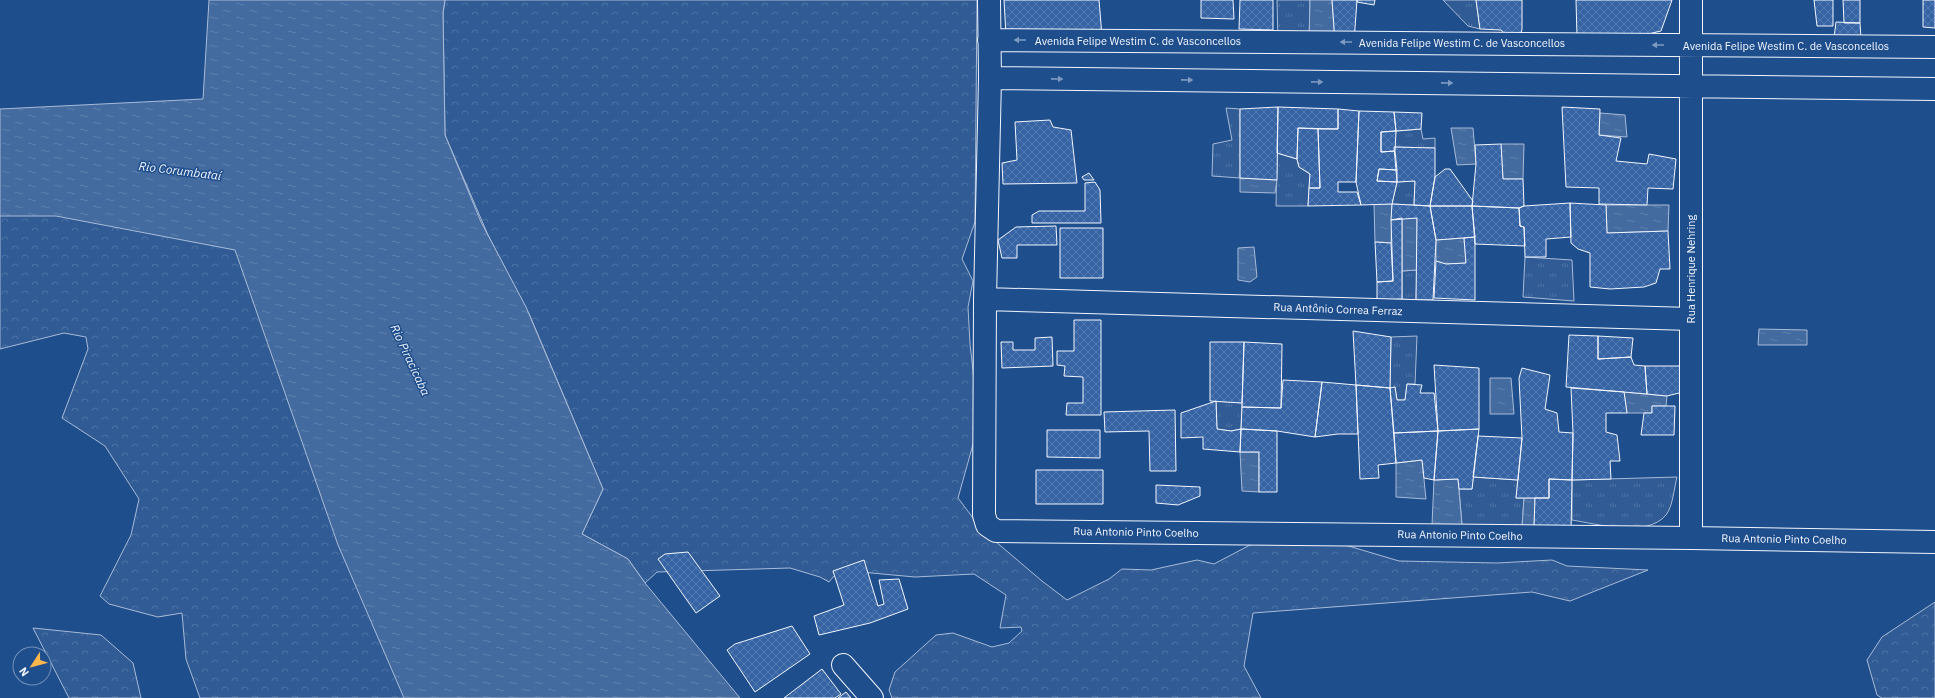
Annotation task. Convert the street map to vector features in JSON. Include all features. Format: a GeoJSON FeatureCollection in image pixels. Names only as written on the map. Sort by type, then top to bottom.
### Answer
{"type":"FeatureCollection","features":[{"type":"Feature","properties":{"kind":"street"},"geometry":{"type":"LineString","coordinates":[[985,299],[990,78],[989,0]]}},
{"type":"Feature","properties":{"kind":"street","name":"Rua Henrique Nehring"},"geometry":{"type":"LineString","coordinates":[[1691,0],[1691,538]]}},
{"type":"Feature","properties":{"kind":"street","name":"Avenida Felipe Westim C. de Vasconcellos"},"geometry":{"type":"LineString","coordinates":[[989,40],[1935,47]]}},
{"type":"Feature","properties":{"kind":"street"},"geometry":{"type":"LineString","coordinates":[[990,78],[1935,89]]}},
{"type":"Feature","properties":{"kind":"street","name":"Rua Antônio Correa Ferraz"},"geometry":{"type":"LineString","coordinates":[[985,299],[1691,320]]}},
{"type":"Feature","properties":{"kind":"street","name":"Rua Antonio Pinto Coelho"},"geometry":{"type":"LineString","coordinates":[[985,299],[984,515],[987,525],[996,531],[1935,542]]}},
{"type":"Feature","properties":{"kind":"street"},"geometry":{"type":"LineString","coordinates":[[843,665],[872,698]]}},
{"type":"Feature","properties":{"kind":"green space"},"geometry":{"type":"Polygon","coordinates":[[[445,0],[977,0],[975,222],[962,259],[973,281],[968,307],[970,344],[979,423],[958,498],[982,530],[1042,581],[1067,600],[1109,579],[1122,569],[1151,570],[1197,560],[1214,564],[1250,545],[1288,537],[1335,542],[1399,561],[1497,563],[1552,560],[1567,566],[1648,570],[1570,601],[1532,592],[1253,613],[1244,666],[1261,698],[892,698],[889,690],[895,672],[936,635],[953,633],[992,647],[1009,643],[1022,631],[1021,627],[1000,628],[1006,595],[974,574],[915,577],[839,570],[829,582],[820,577],[790,568],[657,572],[645,583],[628,559],[582,534],[603,489],[530,316],[488,235],[445,135],[443,13],[445,0]]]}},
{"type":"Feature","properties":{"kind":"green space"},"geometry":{"type":"Polygon","coordinates":[[[1277,0],[1310,0],[1309,42],[1278,43],[1277,0]]]}},
{"type":"Feature","properties":{"kind":"green space"},"geometry":{"type":"Polygon","coordinates":[[[1443,0],[1476,0],[1480,29],[1468,26],[1443,0]]]}},
{"type":"Feature","properties":{"kind":"green space"},"geometry":{"type":"Polygon","coordinates":[[[1226,108],[1240,109],[1240,178],[1212,176],[1213,144],[1232,140],[1226,108]]]}},
{"type":"Feature","properties":{"kind":"green space"},"geometry":{"type":"Polygon","coordinates":[[[1421,129],[1423,139],[1435,138],[1435,148],[1394,147],[1396,131],[1421,129]]]}},
{"type":"Feature","properties":{"kind":"green space"},"geometry":{"type":"Polygon","coordinates":[[[1277,153],[1297,159],[1299,167],[1310,174],[1308,206],[1276,206],[1277,153]]]}},
{"type":"Feature","properties":{"kind":"green space"},"geometry":{"type":"Polygon","coordinates":[[[1415,181],[1414,205],[1392,204],[1397,182],[1415,181]]]}},
{"type":"Feature","properties":{"kind":"green space"},"geometry":{"type":"Polygon","coordinates":[[[29,199],[239,243],[467,698],[200,698],[186,659],[182,613],[158,617],[109,604],[100,596],[131,535],[139,499],[105,446],[62,418],[88,349],[86,337],[64,333],[0,349],[0,208],[29,199]]]}},
{"type":"Feature","properties":{"kind":"green space"},"geometry":{"type":"Polygon","coordinates":[[[1525,257],[1572,260],[1574,301],[1523,297],[1525,257]]]}},
{"type":"Feature","properties":{"kind":"green space"},"geometry":{"type":"Polygon","coordinates":[[[1417,270],[1416,300],[1402,299],[1402,271],[1417,270]]]}},
{"type":"Feature","properties":{"kind":"green space"},"geometry":{"type":"Polygon","coordinates":[[[1417,336],[1415,384],[1407,384],[1405,400],[1397,400],[1395,387],[1390,388],[1391,337],[1417,336]]]}},
{"type":"Feature","properties":{"kind":"green space"},"geometry":{"type":"Polygon","coordinates":[[[1216,401],[1242,403],[1241,429],[1231,431],[1217,429],[1216,401]]]}},
{"type":"Feature","properties":{"kind":"green space"},"geometry":{"type":"Polygon","coordinates":[[[1473,477],[1518,480],[1516,498],[1524,498],[1522,527],[1462,525],[1459,489],[1472,489],[1473,477]]]}},
{"type":"Feature","properties":{"kind":"green space"},"geometry":{"type":"Polygon","coordinates":[[[1677,477],[1672,502],[1666,515],[1658,522],[1647,526],[1621,528],[1572,520],[1572,480],[1677,477]]]}},
{"type":"Feature","properties":{"kind":"green space"},"geometry":{"type":"Polygon","coordinates":[[[1935,602],[1935,698],[1882,698],[1877,695],[1867,660],[1882,637],[1935,602]]]}},
{"type":"Feature","properties":{"kind":"green space"},"geometry":{"type":"Polygon","coordinates":[[[33,628],[101,635],[133,663],[141,698],[69,698],[52,665],[52,646],[42,646],[33,628]]]}},
{"type":"Feature","properties":{"kind":"water"},"geometry":{"type":"Polygon","coordinates":[[[209,0],[445,0],[443,13],[445,135],[481,222],[526,307],[603,489],[582,534],[628,559],[645,583],[740,698],[404,698],[338,545],[235,250],[56,216],[0,216],[0,109],[203,99],[209,0]]]}},
{"type":"Feature","properties":{"kind":"water"},"geometry":{"type":"Polygon","coordinates":[[[1310,0],[1332,0],[1335,41],[1309,42],[1310,0]]]}},
{"type":"Feature","properties":{"kind":"water"},"geometry":{"type":"Polygon","coordinates":[[[1600,113],[1625,115],[1627,137],[1599,135],[1600,113]]]}},
{"type":"Feature","properties":{"kind":"water"},"geometry":{"type":"Polygon","coordinates":[[[1451,128],[1473,128],[1476,164],[1457,165],[1451,128]]]}},
{"type":"Feature","properties":{"kind":"water"},"geometry":{"type":"Polygon","coordinates":[[[1501,144],[1524,144],[1523,179],[1503,179],[1501,144]]]}},
{"type":"Feature","properties":{"kind":"water"},"geometry":{"type":"Polygon","coordinates":[[[1240,178],[1277,180],[1275,193],[1240,192],[1240,178]]]}},
{"type":"Feature","properties":{"kind":"water"},"geometry":{"type":"Polygon","coordinates":[[[1374,204],[1392,204],[1391,243],[1375,242],[1374,204]]]}},
{"type":"Feature","properties":{"kind":"water"},"geometry":{"type":"Polygon","coordinates":[[[1606,205],[1669,205],[1668,231],[1607,233],[1606,205]]]}},
{"type":"Feature","properties":{"kind":"water"},"geometry":{"type":"Polygon","coordinates":[[[1402,218],[1417,218],[1417,270],[1402,271],[1402,218]]]}},
{"type":"Feature","properties":{"kind":"water"},"geometry":{"type":"Polygon","coordinates":[[[1464,238],[1466,263],[1446,264],[1436,261],[1436,240],[1464,238]]]}},
{"type":"Feature","properties":{"kind":"water"},"geometry":{"type":"Polygon","coordinates":[[[1254,247],[1257,277],[1250,282],[1238,280],[1238,248],[1254,247]]]}},
{"type":"Feature","properties":{"kind":"water"},"geometry":{"type":"Polygon","coordinates":[[[1759,329],[1807,330],[1807,345],[1758,345],[1759,329]]]}},
{"type":"Feature","properties":{"kind":"water"},"geometry":{"type":"Polygon","coordinates":[[[1490,378],[1511,378],[1514,414],[1490,414],[1490,378]]]}},
{"type":"Feature","properties":{"kind":"water"},"geometry":{"type":"Polygon","coordinates":[[[1624,392],[1667,396],[1666,406],[1652,406],[1652,413],[1627,413],[1624,392]]]}},
{"type":"Feature","properties":{"kind":"water"},"geometry":{"type":"Polygon","coordinates":[[[1240,452],[1259,452],[1259,492],[1242,491],[1240,452]]]}},
{"type":"Feature","properties":{"kind":"water"},"geometry":{"type":"Polygon","coordinates":[[[1422,460],[1426,499],[1396,497],[1396,463],[1422,460]]]}},
{"type":"Feature","properties":{"kind":"water"},"geometry":{"type":"Polygon","coordinates":[[[1458,479],[1462,525],[1432,525],[1434,480],[1458,479]]]}},
{"type":"Feature","properties":{"kind":"water"},"geometry":{"type":"Polygon","coordinates":[[[1524,498],[1535,498],[1534,528],[1522,527],[1524,498]]]}},
{"type":"Feature","properties":{"kind":"building"},"geometry":{"type":"Polygon","coordinates":[[[1004,0],[1099,0],[1102,36],[1006,36],[1004,0]]]}},
{"type":"Feature","properties":{"kind":"building"},"geometry":{"type":"Polygon","coordinates":[[[1201,0],[1233,0],[1234,19],[1201,18],[1201,0]]]}},
{"type":"Feature","properties":{"kind":"building"},"geometry":{"type":"Polygon","coordinates":[[[1240,0],[1273,0],[1273,30],[1239,29],[1240,0]]]}},
{"type":"Feature","properties":{"kind":"building"},"geometry":{"type":"Polygon","coordinates":[[[1332,0],[1357,0],[1354,42],[1335,41],[1332,0]]]}},
{"type":"Feature","properties":{"kind":"building"},"geometry":{"type":"Polygon","coordinates":[[[1357,0],[1375,0],[1374,5],[1357,2],[1357,0]]]}},
{"type":"Feature","properties":{"kind":"building"},"geometry":{"type":"Polygon","coordinates":[[[1476,0],[1522,0],[1522,29],[1520,38],[1509,39],[1501,30],[1480,29],[1476,0]]]}},
{"type":"Feature","properties":{"kind":"building"},"geometry":{"type":"Polygon","coordinates":[[[1576,0],[1672,0],[1661,31],[1635,37],[1577,37],[1576,0]]]}},
{"type":"Feature","properties":{"kind":"building"},"geometry":{"type":"Polygon","coordinates":[[[1814,0],[1833,0],[1833,26],[1817,26],[1814,0]]]}},
{"type":"Feature","properties":{"kind":"building"},"geometry":{"type":"Polygon","coordinates":[[[1843,0],[1860,0],[1860,23],[1844,23],[1843,0]]]}},
{"type":"Feature","properties":{"kind":"building"},"geometry":{"type":"Polygon","coordinates":[[[1923,0],[1935,0],[1935,28],[1923,27],[1923,0]]]}},
{"type":"Feature","properties":{"kind":"building"},"geometry":{"type":"Polygon","coordinates":[[[1836,22],[1860,23],[1861,38],[1834,38],[1836,22]]]}},
{"type":"Feature","properties":{"kind":"building"},"geometry":{"type":"Polygon","coordinates":[[[1278,107],[1277,180],[1240,178],[1240,109],[1278,107]]]}},
{"type":"Feature","properties":{"kind":"building"},"geometry":{"type":"Polygon","coordinates":[[[1278,107],[1338,109],[1338,129],[1298,128],[1297,159],[1277,153],[1278,107]]]}},
{"type":"Feature","properties":{"kind":"building"},"geometry":{"type":"Polygon","coordinates":[[[1562,107],[1600,109],[1599,135],[1621,138],[1616,161],[1647,164],[1649,154],[1676,159],[1673,189],[1648,188],[1647,205],[1599,204],[1599,188],[1566,187],[1562,107]]]}},
{"type":"Feature","properties":{"kind":"building"},"geometry":{"type":"Polygon","coordinates":[[[1338,109],[1359,111],[1356,182],[1338,182],[1338,192],[1357,192],[1361,205],[1308,206],[1309,188],[1320,188],[1318,129],[1338,129],[1338,109]]]}},
{"type":"Feature","properties":{"kind":"building"},"geometry":{"type":"Polygon","coordinates":[[[1359,111],[1394,112],[1396,131],[1381,132],[1381,152],[1395,151],[1397,170],[1379,169],[1377,181],[1397,182],[1392,204],[1361,205],[1356,182],[1359,111]]]}},
{"type":"Feature","properties":{"kind":"building"},"geometry":{"type":"Polygon","coordinates":[[[1394,112],[1422,113],[1421,129],[1396,131],[1394,112]]]}},
{"type":"Feature","properties":{"kind":"building"},"geometry":{"type":"Polygon","coordinates":[[[1050,120],[1053,127],[1071,130],[1077,183],[1003,184],[1002,163],[1017,160],[1015,122],[1050,120]]]}},
{"type":"Feature","properties":{"kind":"building"},"geometry":{"type":"Polygon","coordinates":[[[1298,128],[1318,129],[1320,188],[1309,188],[1310,174],[1299,167],[1297,159],[1298,128]]]}},
{"type":"Feature","properties":{"kind":"building"},"geometry":{"type":"Polygon","coordinates":[[[1396,131],[1395,151],[1381,152],[1381,132],[1396,131]]]}},
{"type":"Feature","properties":{"kind":"building"},"geometry":{"type":"Polygon","coordinates":[[[1501,144],[1503,179],[1523,179],[1524,206],[1519,208],[1472,206],[1476,164],[1475,145],[1501,144]]]}},
{"type":"Feature","properties":{"kind":"building"},"geometry":{"type":"Polygon","coordinates":[[[1394,147],[1435,148],[1435,177],[1430,206],[1414,205],[1415,181],[1397,182],[1394,147]]]}},
{"type":"Feature","properties":{"kind":"building"},"geometry":{"type":"Polygon","coordinates":[[[1379,169],[1397,170],[1397,182],[1377,181],[1379,169]]]}},
{"type":"Feature","properties":{"kind":"building"},"geometry":{"type":"Polygon","coordinates":[[[1445,169],[1450,169],[1473,201],[1472,206],[1430,206],[1435,177],[1445,169]]]}},
{"type":"Feature","properties":{"kind":"building"},"geometry":{"type":"Polygon","coordinates":[[[1089,173],[1094,180],[1084,180],[1082,177],[1089,173]]]}},
{"type":"Feature","properties":{"kind":"building"},"geometry":{"type":"Polygon","coordinates":[[[1095,182],[1100,190],[1101,223],[1032,223],[1032,215],[1039,211],[1085,211],[1085,183],[1095,182]]]}},
{"type":"Feature","properties":{"kind":"building"},"geometry":{"type":"Polygon","coordinates":[[[1570,203],[1606,205],[1607,233],[1668,231],[1670,269],[1660,269],[1656,283],[1644,287],[1610,289],[1590,287],[1590,253],[1578,249],[1571,243],[1570,203]]]}},
{"type":"Feature","properties":{"kind":"building"},"geometry":{"type":"Polygon","coordinates":[[[1570,203],[1571,237],[1546,239],[1546,257],[1525,257],[1524,227],[1520,226],[1519,208],[1524,206],[1570,203]]]}},
{"type":"Feature","properties":{"kind":"building"},"geometry":{"type":"Polygon","coordinates":[[[1392,204],[1430,206],[1436,240],[1433,300],[1416,300],[1417,218],[1391,220],[1392,204]]]}},
{"type":"Feature","properties":{"kind":"building"},"geometry":{"type":"Polygon","coordinates":[[[1430,206],[1472,206],[1475,237],[1436,240],[1430,206]]]}},
{"type":"Feature","properties":{"kind":"building"},"geometry":{"type":"Polygon","coordinates":[[[1472,206],[1519,208],[1520,226],[1524,227],[1525,246],[1475,244],[1472,206]]]}},
{"type":"Feature","properties":{"kind":"building"},"geometry":{"type":"Polygon","coordinates":[[[1402,218],[1402,299],[1377,300],[1377,282],[1393,281],[1391,220],[1402,218]]]}},
{"type":"Feature","properties":{"kind":"building"},"geometry":{"type":"Polygon","coordinates":[[[1056,226],[1057,245],[1017,245],[1017,258],[1002,258],[998,240],[1016,227],[1056,226]]]}},
{"type":"Feature","properties":{"kind":"building"},"geometry":{"type":"Polygon","coordinates":[[[1060,228],[1103,228],[1103,278],[1060,278],[1060,228]]]}},
{"type":"Feature","properties":{"kind":"building"},"geometry":{"type":"Polygon","coordinates":[[[1475,237],[1475,300],[1434,298],[1436,261],[1446,264],[1466,263],[1464,238],[1475,237]]]}},
{"type":"Feature","properties":{"kind":"building"},"geometry":{"type":"Polygon","coordinates":[[[1375,242],[1391,243],[1393,281],[1377,282],[1375,242]]]}},
{"type":"Feature","properties":{"kind":"building"},"geometry":{"type":"Polygon","coordinates":[[[1074,320],[1101,320],[1101,415],[1066,415],[1067,403],[1083,403],[1083,377],[1064,376],[1065,366],[1057,365],[1057,351],[1074,351],[1074,320]]]}},
{"type":"Feature","properties":{"kind":"building"},"geometry":{"type":"Polygon","coordinates":[[[1353,331],[1391,337],[1390,388],[1356,385],[1353,331]]]}},
{"type":"Feature","properties":{"kind":"building"},"geometry":{"type":"Polygon","coordinates":[[[1569,335],[1598,336],[1598,359],[1631,357],[1634,365],[1645,366],[1647,394],[1566,387],[1569,335]]]}},
{"type":"Feature","properties":{"kind":"building"},"geometry":{"type":"Polygon","coordinates":[[[1598,336],[1633,338],[1631,357],[1598,359],[1598,336]]]}},
{"type":"Feature","properties":{"kind":"building"},"geometry":{"type":"Polygon","coordinates":[[[1052,337],[1053,366],[1002,368],[1001,342],[1013,342],[1013,350],[1035,350],[1035,338],[1052,337]]]}},
{"type":"Feature","properties":{"kind":"building"},"geometry":{"type":"Polygon","coordinates":[[[1210,342],[1244,342],[1242,403],[1210,401],[1210,342]]]}},
{"type":"Feature","properties":{"kind":"building"},"geometry":{"type":"Polygon","coordinates":[[[1244,342],[1282,344],[1281,408],[1242,407],[1244,342]]]}},
{"type":"Feature","properties":{"kind":"building"},"geometry":{"type":"Polygon","coordinates":[[[1434,365],[1479,368],[1479,429],[1438,431],[1434,365]]]}},
{"type":"Feature","properties":{"kind":"building"},"geometry":{"type":"Polygon","coordinates":[[[1645,366],[1683,366],[1683,392],[1667,396],[1647,394],[1645,366]]]}},
{"type":"Feature","properties":{"kind":"building"},"geometry":{"type":"Polygon","coordinates":[[[1522,368],[1550,375],[1545,409],[1557,413],[1559,432],[1573,433],[1572,480],[1549,479],[1549,498],[1516,498],[1522,438],[1519,378],[1522,368]]]}},
{"type":"Feature","properties":{"kind":"building"},"geometry":{"type":"Polygon","coordinates":[[[1283,380],[1322,382],[1315,437],[1277,431],[1241,429],[1242,407],[1281,408],[1283,380]]]}},
{"type":"Feature","properties":{"kind":"building"},"geometry":{"type":"Polygon","coordinates":[[[1322,382],[1356,385],[1358,434],[1338,434],[1315,437],[1322,382]]]}},
{"type":"Feature","properties":{"kind":"building"},"geometry":{"type":"Polygon","coordinates":[[[1407,384],[1422,385],[1420,393],[1434,393],[1438,431],[1394,433],[1390,388],[1395,387],[1397,400],[1405,400],[1407,384]]]}},
{"type":"Feature","properties":{"kind":"building"},"geometry":{"type":"Polygon","coordinates":[[[1356,385],[1390,388],[1396,463],[1378,465],[1379,478],[1360,479],[1356,385]]]}},
{"type":"Feature","properties":{"kind":"building"},"geometry":{"type":"Polygon","coordinates":[[[1571,388],[1624,392],[1627,413],[1606,413],[1606,432],[1617,435],[1620,461],[1610,461],[1611,479],[1572,480],[1573,433],[1571,388]]]}},
{"type":"Feature","properties":{"kind":"building"},"geometry":{"type":"Polygon","coordinates":[[[1216,401],[1217,429],[1231,431],[1241,429],[1240,452],[1203,449],[1203,437],[1181,438],[1181,413],[1216,401]]]}},
{"type":"Feature","properties":{"kind":"building"},"geometry":{"type":"Polygon","coordinates":[[[1652,406],[1675,406],[1674,435],[1641,435],[1644,413],[1652,413],[1652,406]]]}},
{"type":"Feature","properties":{"kind":"building"},"geometry":{"type":"Polygon","coordinates":[[[1175,410],[1176,471],[1150,471],[1149,431],[1105,432],[1104,412],[1175,410]]]}},
{"type":"Feature","properties":{"kind":"building"},"geometry":{"type":"Polygon","coordinates":[[[1241,429],[1277,431],[1277,492],[1259,492],[1259,452],[1240,452],[1241,429]]]}},
{"type":"Feature","properties":{"kind":"building"},"geometry":{"type":"Polygon","coordinates":[[[1479,429],[1472,489],[1459,489],[1458,479],[1434,480],[1438,431],[1479,429]]]}},
{"type":"Feature","properties":{"kind":"building"},"geometry":{"type":"Polygon","coordinates":[[[1047,430],[1100,430],[1100,458],[1047,457],[1047,430]]]}},
{"type":"Feature","properties":{"kind":"building"},"geometry":{"type":"Polygon","coordinates":[[[1438,431],[1434,480],[1424,478],[1422,460],[1396,463],[1394,433],[1438,431]]]}},
{"type":"Feature","properties":{"kind":"building"},"geometry":{"type":"Polygon","coordinates":[[[1478,436],[1522,438],[1518,480],[1473,477],[1478,436]]]}},
{"type":"Feature","properties":{"kind":"building"},"geometry":{"type":"Polygon","coordinates":[[[1036,470],[1103,470],[1103,504],[1036,504],[1036,470]]]}},
{"type":"Feature","properties":{"kind":"building"},"geometry":{"type":"Polygon","coordinates":[[[1549,479],[1572,480],[1571,532],[1534,528],[1535,498],[1549,498],[1549,479]]]}},
{"type":"Feature","properties":{"kind":"building"},"geometry":{"type":"Polygon","coordinates":[[[1156,485],[1200,487],[1200,496],[1178,505],[1156,503],[1156,485]]]}},
{"type":"Feature","properties":{"kind":"building"},"geometry":{"type":"Polygon","coordinates":[[[688,552],[720,596],[696,613],[658,559],[665,554],[688,552]]]}},
{"type":"Feature","properties":{"kind":"building"},"geometry":{"type":"Polygon","coordinates":[[[864,560],[878,606],[884,604],[879,580],[899,579],[908,609],[870,623],[819,635],[814,616],[844,605],[833,571],[864,560]]]}},
{"type":"Feature","properties":{"kind":"building"},"geometry":{"type":"Polygon","coordinates":[[[792,626],[810,654],[755,692],[727,650],[735,644],[792,626]]]}},
{"type":"Feature","properties":{"kind":"building"},"geometry":{"type":"Polygon","coordinates":[[[822,669],[841,694],[835,698],[784,698],[822,669]]]}},
{"type":"Feature","properties":{"kind":"building"},"geometry":{"type":"Polygon","coordinates":[[[846,692],[851,698],[838,698],[846,692]]]}},
{"type":"Feature","properties":{"kind":"water label","name":"Rio Corumbataí"},"geometry":{"type":"Point","coordinates":[180,171]}},
{"type":"Feature","properties":{"kind":"water label","name":"Rio Piracicaba"},"geometry":{"type":"Point","coordinates":[410,360]}}]}
